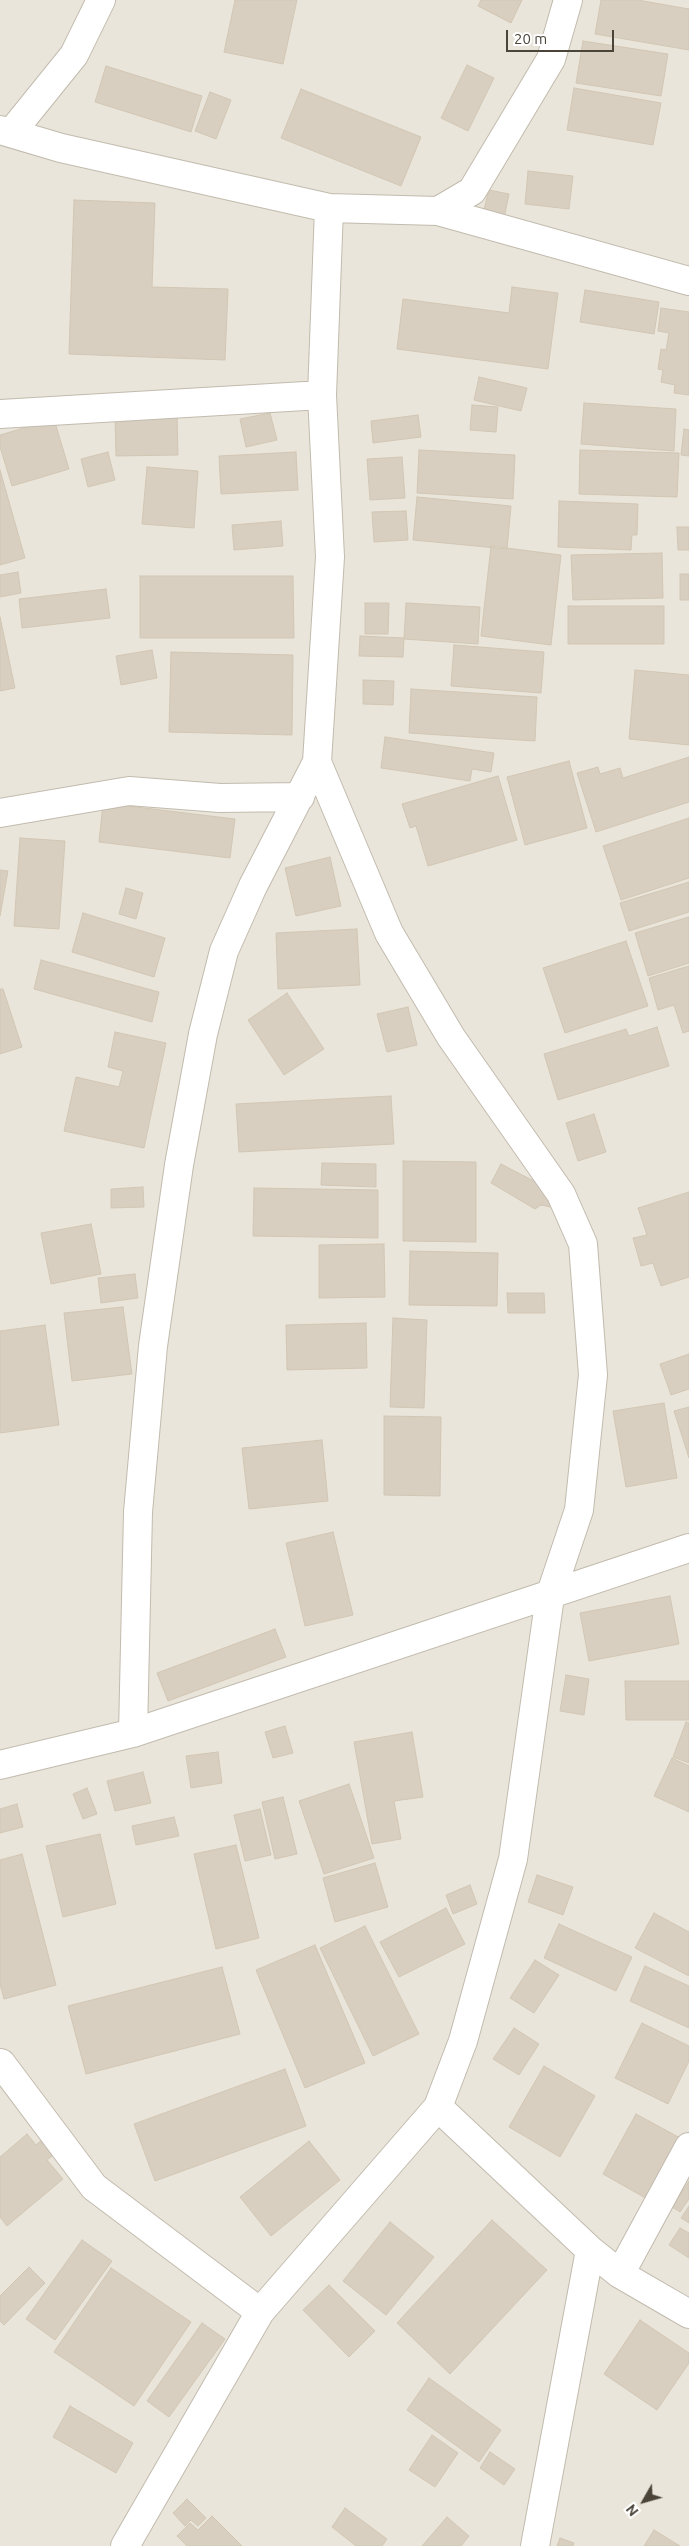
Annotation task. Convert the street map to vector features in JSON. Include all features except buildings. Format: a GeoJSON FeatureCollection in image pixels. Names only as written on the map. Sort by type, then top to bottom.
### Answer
{"type":"FeatureCollection","features":[{"type":"Feature","properties":{"kind":"street"},"geometry":{"type":"LineString","coordinates":[[101,0],[74,55],[6,131],[60,148],[329,208],[438,211],[689,281]]}},
{"type":"Feature","properties":{"kind":"street"},"geometry":{"type":"LineString","coordinates":[[438,211],[472,191],[551,59],[568,0]]}},
{"type":"Feature","properties":{"kind":"street"},"geometry":{"type":"LineString","coordinates":[[133,1734],[138,1512],[153,1346],[178,1164],[203,1034],[224,951],[253,886],[317,762],[330,557],[322,395],[329,208]]}},
{"type":"Feature","properties":{"kind":"street"},"geometry":{"type":"LineString","coordinates":[[0,414],[322,395]]}},
{"type":"Feature","properties":{"kind":"street"},"geometry":{"type":"LineString","coordinates":[[125,2546],[260,2312],[438,2107],[463,2041],[513,1858],[550,1596],[579,1510],[593,1375],[583,1244],[561,1194],[451,1037],[389,933],[317,762]]}},
{"type":"Feature","properties":{"kind":"street"},"geometry":{"type":"LineString","coordinates":[[0,813],[129,791],[220,798],[300,796]]}},
{"type":"Feature","properties":{"kind":"street"},"geometry":{"type":"LineString","coordinates":[[0,1765],[133,1734],[689,1548]]}},
{"type":"Feature","properties":{"kind":"street"},"geometry":{"type":"LineString","coordinates":[[2,2063],[94,2187],[260,2312]]}},
{"type":"Feature","properties":{"kind":"street"},"geometry":{"type":"LineString","coordinates":[[438,2107],[590,2250],[620,2274],[689,2314]]}},
{"type":"Feature","properties":{"kind":"street"},"geometry":{"type":"LineString","coordinates":[[620,2274],[689,2147]]}},
{"type":"Feature","properties":{"kind":"street"},"geometry":{"type":"LineString","coordinates":[[535,2546],[590,2250]]}},
{"type":"Feature","properties":{"kind":"shaded area"},"geometry":{"type":"Polygon","coordinates":[[[0,0],[689,0],[689,2546],[0,2546],[0,0]]]}}]}
